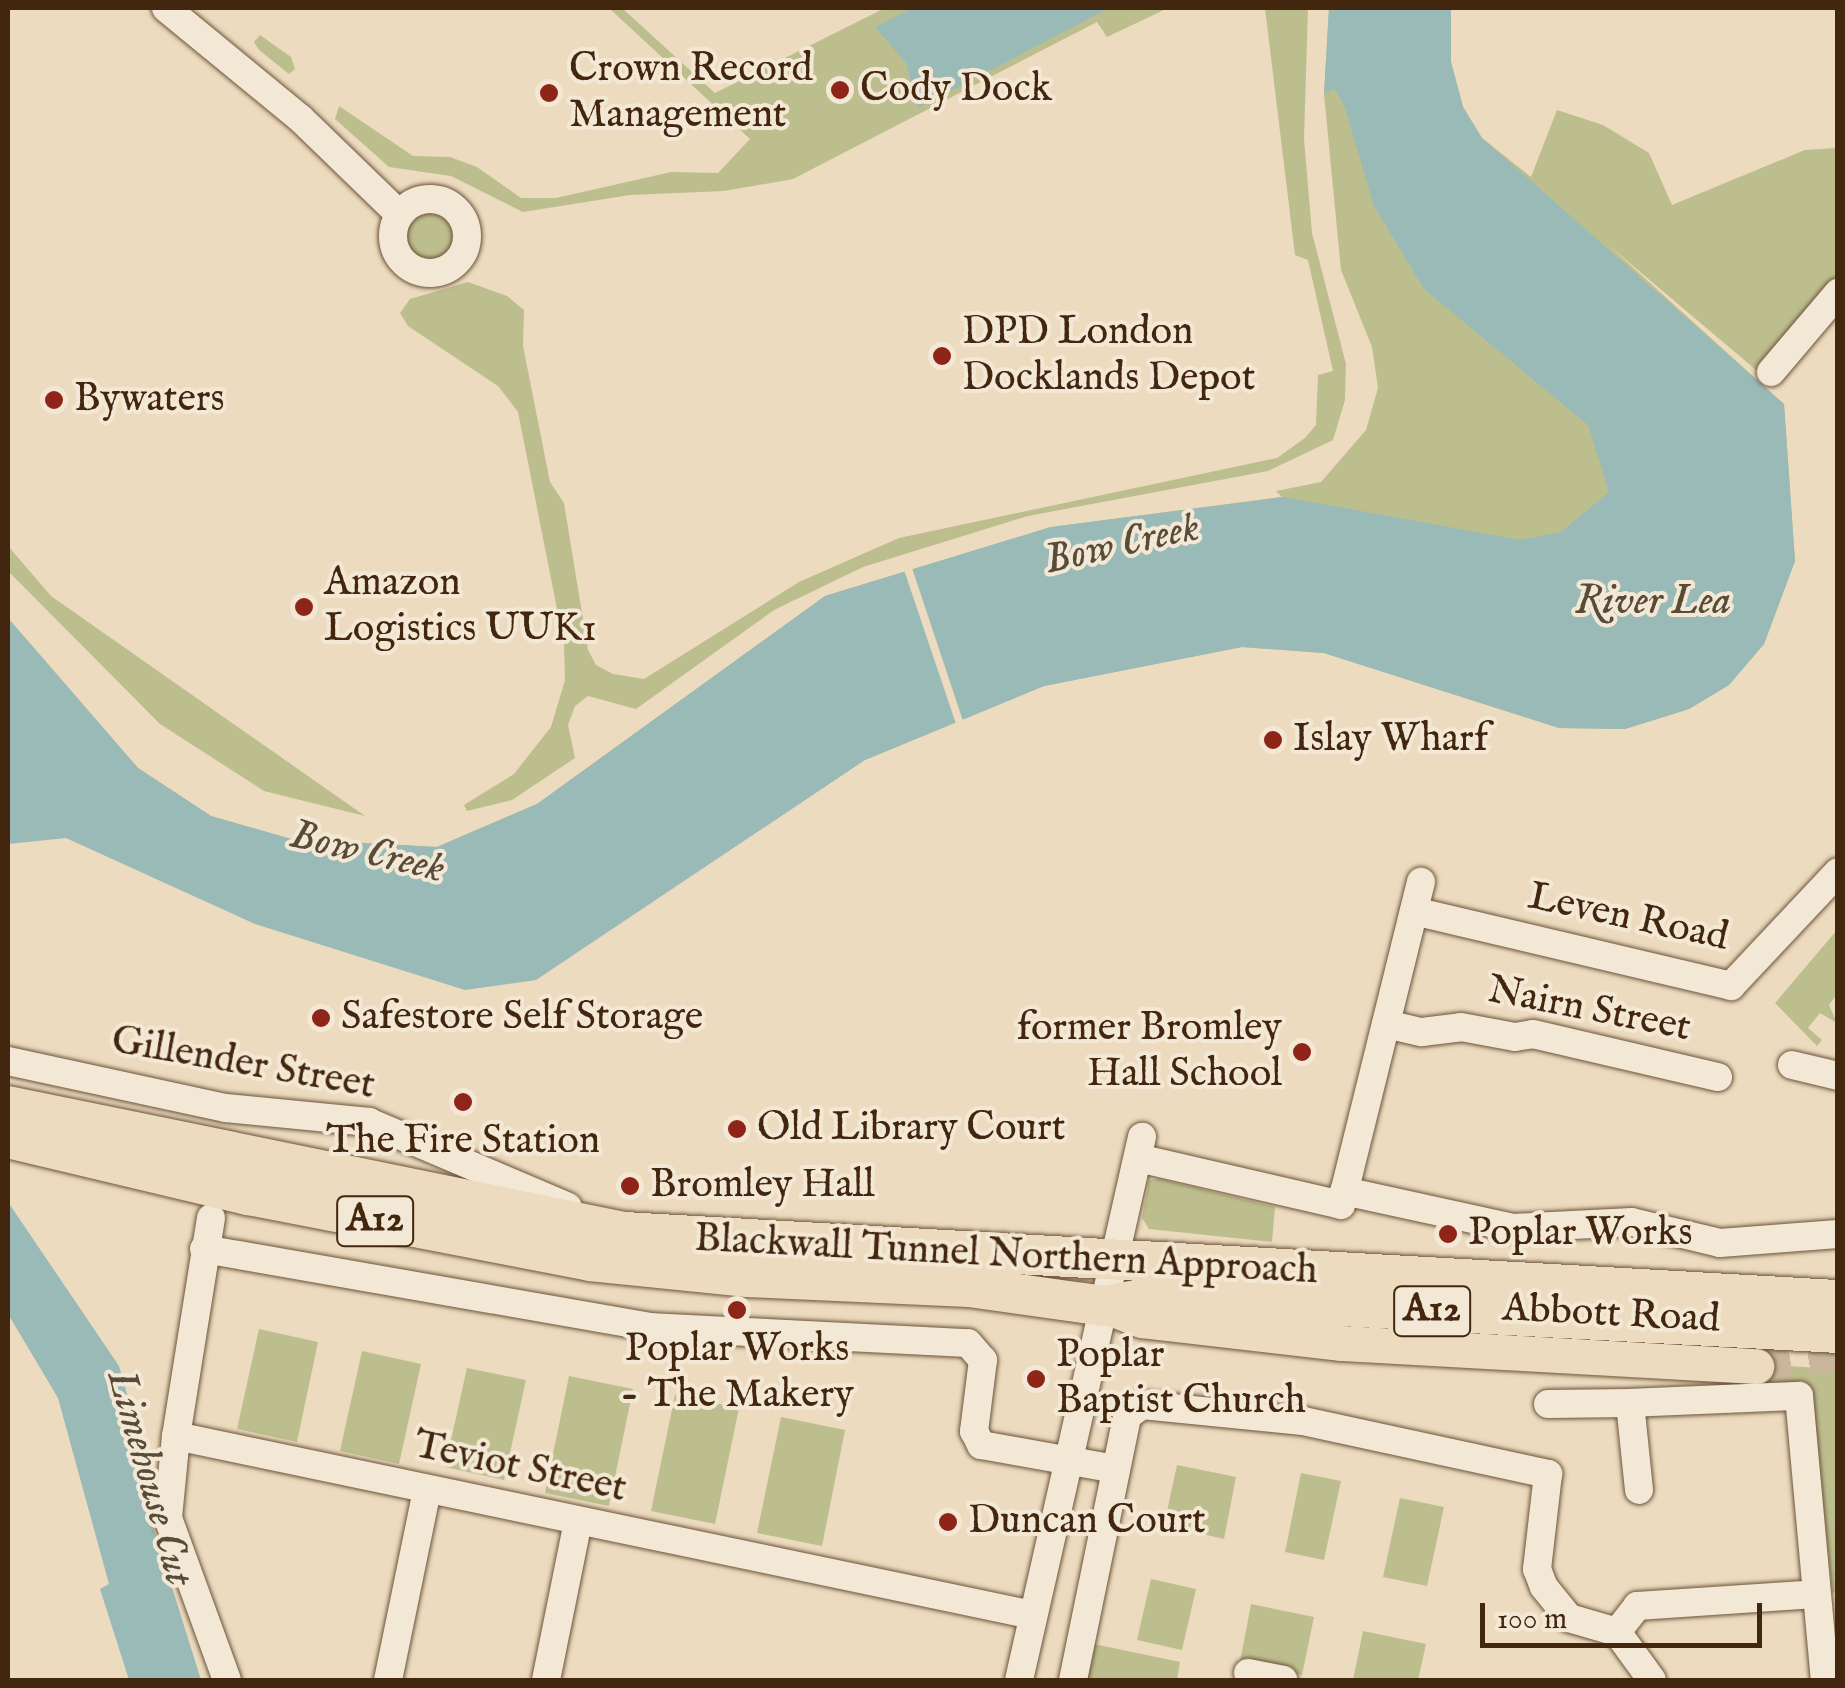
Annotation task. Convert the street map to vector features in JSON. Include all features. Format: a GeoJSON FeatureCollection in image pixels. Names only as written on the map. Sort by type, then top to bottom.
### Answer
{"type":"FeatureCollection","features":[{"type":"Feature","properties":{"kind":"highway","name":"Blackwall Tunnel Northern Approach"},"geometry":{"type":"LineString","coordinates":[[8,1106],[472,1206],[624,1232],[987,1256],[1114,1258],[1838,1300]]}},
{"type":"Feature","properties":{"kind":"highway","name":"Blackwall Tunnel Northern Approach"},"geometry":{"type":"LineString","coordinates":[[8,1138],[248,1195],[590,1260],[987,1289],[1105,1306],[1158,1296],[1838,1334]]}},
{"type":"Feature","properties":{"kind":"highway"},"geometry":{"type":"LineString","coordinates":[[207,1234],[248,1195]]}},
{"type":"Feature","properties":{"kind":"highway"},"geometry":{"type":"LineString","coordinates":[[570,1208],[624,1232]]}},
{"type":"Feature","properties":{"kind":"highway","name":"A12"},"geometry":{"type":"LineString","coordinates":[[1696,1293],[1838,1278]]}},
{"type":"Feature","properties":{"kind":"main road","name":"Abbott Road"},"geometry":{"type":"LineString","coordinates":[[1105,1306],[1142,1320],[1342,1342],[1756,1366]]}},
{"type":"Feature","properties":{"kind":"street"},"geometry":{"type":"LineString","coordinates":[[166,8],[300,118],[399,214]]}},
{"type":"Feature","properties":{"kind":"street"},"geometry":{"type":"LineString","coordinates":[[1770,372],[1838,293]]}},
{"type":"Feature","properties":{"kind":"street","name":"Leven Road"},"geometry":{"type":"LineString","coordinates":[[1414,910],[1731,986],[1742,982],[1838,872]]}},
{"type":"Feature","properties":{"kind":"street"},"geometry":{"type":"LineString","coordinates":[[1342,1198],[1421,882]]}},
{"type":"Feature","properties":{"kind":"street","name":"Nairn Street"},"geometry":{"type":"LineString","coordinates":[[1386,1024],[1440,1034],[1460,1026],[1514,1037],[1533,1034],[1718,1077]]}},
{"type":"Feature","properties":{"kind":"street","name":"Gillender Street"},"geometry":{"type":"LineString","coordinates":[[8,1061],[226,1108],[369,1122],[570,1208]]}},
{"type":"Feature","properties":{"kind":"street"},"geometry":{"type":"LineString","coordinates":[[1792,1065],[1838,1076]]}},
{"type":"Feature","properties":{"kind":"street","name":"Abbott Road"},"geometry":{"type":"LineString","coordinates":[[1114,1258],[1140,1147],[1342,1198],[1512,1228],[1632,1222],[1720,1243],[1838,1234]]}},
{"type":"Feature","properties":{"kind":"street"},"geometry":{"type":"LineString","coordinates":[[227,1680],[168,1518],[176,1436],[207,1234],[649,1327],[968,1343],[984,1360],[974,1431],[981,1445],[1116,1469]]}},
{"type":"Feature","properties":{"kind":"street"},"geometry":{"type":"LineString","coordinates":[[1019,1680],[1065,1462],[1114,1258]]}},
{"type":"Feature","properties":{"kind":"street"},"geometry":{"type":"LineString","coordinates":[[1548,1404],[1799,1396],[1825,1680]]}},
{"type":"Feature","properties":{"kind":"street"},"geometry":{"type":"LineString","coordinates":[[1630,1403],[1639,1490]]}},
{"type":"Feature","properties":{"kind":"street"},"geometry":{"type":"LineString","coordinates":[[1073,1680],[1126,1416],[1142,1405],[1302,1421],[1540,1470],[1549,1486],[1538,1548],[1544,1587],[1568,1618],[1617,1632],[1652,1680]]}},
{"type":"Feature","properties":{"kind":"street","name":"Teviot Street"},"geometry":{"type":"LineString","coordinates":[[176,1436],[1033,1614]]}},
{"type":"Feature","properties":{"kind":"street"},"geometry":{"type":"LineString","coordinates":[[388,1680],[426,1490]]}},
{"type":"Feature","properties":{"kind":"street"},"geometry":{"type":"LineString","coordinates":[[546,1680],[578,1522]]}},
{"type":"Feature","properties":{"kind":"street"},"geometry":{"type":"LineString","coordinates":[[1617,1632],[1637,1606],[1816,1594]]}},
{"type":"Feature","properties":{"kind":"street"},"geometry":{"type":"LineString","coordinates":[[1248,1673],[1283,1680]]}},
{"type":"Feature","properties":{"kind":"green space","name":"Cody Dock"},"geometry":{"type":"Polygon","coordinates":[[[609,8],[622,8],[715,93],[885,8],[1168,8],[1107,37],[1097,22],[793,179],[724,191],[630,195],[523,212],[451,176],[389,167],[335,119],[339,106],[413,156],[450,157],[477,167],[521,198],[556,198],[671,172],[718,173],[750,139],[609,8]]]}},
{"type":"Feature","properties":{"kind":"green space"},"geometry":{"type":"Polygon","coordinates":[[[1265,8],[1308,8],[1304,139],[1312,233],[1346,364],[1345,400],[1333,440],[1268,471],[1028,516],[863,567],[774,610],[636,709],[588,696],[575,706],[568,725],[575,758],[512,800],[467,811],[464,805],[514,774],[551,727],[565,680],[564,644],[518,412],[498,386],[408,326],[400,313],[410,299],[468,282],[507,296],[524,310],[523,346],[550,482],[564,503],[588,650],[596,665],[613,674],[644,679],[799,582],[899,538],[1277,458],[1305,438],[1316,425],[1318,375],[1333,371],[1308,260],[1295,255],[1265,8]]]}},
{"type":"Feature","properties":{"kind":"green space"},"geometry":{"type":"Polygon","coordinates":[[[1329,8],[1496,299],[1657,516],[775,695],[365,889],[129,779],[8,618],[138,768],[211,816],[291,839],[437,847],[537,804],[825,596],[1051,527],[1282,497],[1276,491],[1321,482],[1366,430],[1378,388],[1372,347],[1341,270],[1324,94],[1329,8]]]}},
{"type":"Feature","properties":{"kind":"green space"},"geometry":{"type":"Polygon","coordinates":[[[1451,8],[1451,62],[1463,107],[1482,138],[1531,177],[1557,110],[1603,125],[1649,153],[1672,205],[1805,150],[1837,148],[1837,278],[1762,375],[1607,244],[1784,404],[1795,561],[1764,644],[1729,685],[1689,709],[1625,729],[1559,728],[1324,653],[1242,647],[1044,686],[865,760],[1022,673],[1187,635],[1726,633],[1490,193],[1427,34],[1451,8]]]}},
{"type":"Feature","properties":{"kind":"green space"},"geometry":{"type":"Polygon","coordinates":[[[260,35],[291,57],[295,69],[289,74],[259,50],[254,42],[260,35]]]}},
{"type":"Feature","properties":{"kind":"green space"},"geometry":{"type":"Polygon","coordinates":[[[430,214],[446,221],[453,237],[446,253],[430,260],[414,253],[407,237],[414,221],[430,214]]]}},
{"type":"Feature","properties":{"kind":"green space"},"geometry":{"type":"Polygon","coordinates":[[[8,546],[51,596],[365,816],[264,791],[160,724],[8,571],[8,546]]]}},
{"type":"Feature","properties":{"kind":"green space"},"geometry":{"type":"Polygon","coordinates":[[[1837,930],[1837,994],[1829,1005],[1837,1023],[1820,1013],[1808,1028],[1822,1040],[1817,1046],[1775,1003],[1837,930]]]}},
{"type":"Feature","properties":{"kind":"green space"},"geometry":{"type":"Polygon","coordinates":[[[1159,1179],[1275,1207],[1272,1242],[1149,1229],[1142,1218],[1149,1180],[1159,1179]]]}},
{"type":"Feature","properties":{"kind":"green space"},"geometry":{"type":"Polygon","coordinates":[[[259,1329],[318,1342],[297,1442],[237,1429],[259,1329]]]}},
{"type":"Feature","properties":{"kind":"green space"},"geometry":{"type":"Polygon","coordinates":[[[362,1351],[421,1364],[399,1464],[340,1451],[362,1351]]]}},
{"type":"Feature","properties":{"kind":"green space"},"geometry":{"type":"Polygon","coordinates":[[[1788,1366],[1837,1369],[1837,1592],[1832,1593],[1812,1390],[1763,1388],[1788,1366]]]}},
{"type":"Feature","properties":{"kind":"green space"},"geometry":{"type":"Polygon","coordinates":[[[467,1368],[526,1380],[504,1480],[445,1467],[467,1368]]]}},
{"type":"Feature","properties":{"kind":"green space"},"geometry":{"type":"Polygon","coordinates":[[[569,1376],[633,1389],[609,1506],[545,1493],[569,1376]]]}},
{"type":"Feature","properties":{"kind":"green space"},"geometry":{"type":"Polygon","coordinates":[[[675,1395],[739,1408],[715,1524],[651,1511],[675,1395]]]}},
{"type":"Feature","properties":{"kind":"green space"},"geometry":{"type":"Polygon","coordinates":[[[781,1417],[845,1430],[822,1546],[757,1533],[781,1417]]]}},
{"type":"Feature","properties":{"kind":"green space"},"geometry":{"type":"Polygon","coordinates":[[[1177,1465],[1236,1477],[1224,1539],[1164,1525],[1177,1465]]]}},
{"type":"Feature","properties":{"kind":"green space"},"geometry":{"type":"Polygon","coordinates":[[[1301,1473],[1341,1481],[1324,1560],[1285,1552],[1301,1473]]]}},
{"type":"Feature","properties":{"kind":"green space"},"geometry":{"type":"Polygon","coordinates":[[[1400,1498],[1444,1507],[1427,1586],[1383,1577],[1400,1498]]]}},
{"type":"Feature","properties":{"kind":"green space"},"geometry":{"type":"Polygon","coordinates":[[[1151,1579],[1196,1589],[1182,1650],[1137,1640],[1151,1579]]]}},
{"type":"Feature","properties":{"kind":"green space"},"geometry":{"type":"Polygon","coordinates":[[[1251,1604],[1314,1617],[1302,1675],[1240,1662],[1251,1604]]]}},
{"type":"Feature","properties":{"kind":"green space"},"geometry":{"type":"Polygon","coordinates":[[[1363,1631],[1426,1644],[1418,1680],[1353,1680],[1363,1631]]]}},
{"type":"Feature","properties":{"kind":"green space"},"geometry":{"type":"Polygon","coordinates":[[[1094,1644],[1180,1662],[1177,1680],[1086,1680],[1094,1644]]]}},
{"type":"Feature","properties":{"kind":"water","name":"Cody Dock"},"geometry":{"type":"Polygon","coordinates":[[[913,8],[1109,8],[918,108],[906,63],[875,27],[913,8]]]}},
{"type":"Feature","properties":{"kind":"water","name":"River Lea"},"geometry":{"type":"Polygon","coordinates":[[[1329,8],[1451,8],[1451,62],[1463,107],[1482,138],[1784,404],[1795,561],[1764,644],[1729,685],[1689,709],[1625,729],[1559,728],[1324,653],[1242,647],[1044,686],[865,760],[536,980],[465,990],[255,924],[66,838],[8,844],[8,618],[138,768],[211,816],[291,839],[437,847],[537,804],[825,596],[1051,527],[1284,497],[1520,540],[1561,532],[1609,492],[1588,425],[1424,289],[1374,206],[1344,105],[1334,88],[1324,94],[1329,8]]]}},
{"type":"Feature","properties":{"kind":"water"},"geometry":{"type":"Polygon","coordinates":[[[8,1202],[119,1366],[149,1471],[146,1504],[201,1680],[129,1680],[100,1589],[109,1584],[58,1398],[8,1314],[8,1202]]]}},
{"type":"Feature","properties":{"kind":"pier"},"geometry":{"type":"Polygon","coordinates":[[[911,565],[963,721],[956,724],[903,567],[911,565]]]}},
{"type":"Feature","properties":{"kind":"tunnel"},"geometry":{"type":"LineString","coordinates":[[1756,1366],[1838,1352]]}},
{"type":"Feature","properties":{"kind":"place","name":"Cody Dock"},"geometry":{"type":"Point","coordinates":[840,90]}},
{"type":"Feature","properties":{"kind":"place","name":"Crown Record Management"},"geometry":{"type":"Point","coordinates":[549,93]}},
{"type":"Feature","properties":{"kind":"place","name":"DPD London Docklands Depot"},"geometry":{"type":"Point","coordinates":[942,356]}},
{"type":"Feature","properties":{"kind":"place","name":"Bywaters"},"geometry":{"type":"Point","coordinates":[54,400]}},
{"type":"Feature","properties":{"kind":"place","name":"Amazon Logistics UUK1"},"geometry":{"type":"Point","coordinates":[304,607]}},
{"type":"Feature","properties":{"kind":"place","name":"Islay Wharf"},"geometry":{"type":"Point","coordinates":[1273,740]}},
{"type":"Feature","properties":{"kind":"place","name":"Safestore Self Storage"},"geometry":{"type":"Point","coordinates":[321,1018]}},
{"type":"Feature","properties":{"kind":"place","name":"former Bromley Hall School"},"geometry":{"type":"Point","coordinates":[1302,1052]}},
{"type":"Feature","properties":{"kind":"place","name":"The Fire Station"},"geometry":{"type":"Point","coordinates":[463,1102]}},
{"type":"Feature","properties":{"kind":"place","name":"Old Library Court"},"geometry":{"type":"Point","coordinates":[737,1129]}},
{"type":"Feature","properties":{"kind":"place","name":"Bromley Hall"},"geometry":{"type":"Point","coordinates":[630,1186]}},
{"type":"Feature","properties":{"kind":"place","name":"Poplar Works"},"geometry":{"type":"Point","coordinates":[1448,1234]}},
{"type":"Feature","properties":{"kind":"place","name":"Poplar Works - The Makery"},"geometry":{"type":"Point","coordinates":[737,1310]}},
{"type":"Feature","properties":{"kind":"place","name":"Poplar Baptist Church"},"geometry":{"type":"Point","coordinates":[1036,1379]}},
{"type":"Feature","properties":{"kind":"place","name":"Duncan Court"},"geometry":{"type":"Point","coordinates":[948,1522]}},
{"type":"Feature","properties":{"kind":"water label","name":"Bow Creek"},"geometry":{"type":"Point","coordinates":[1122,545]}},
{"type":"Feature","properties":{"kind":"water label","name":"Bow Creek"},"geometry":{"type":"Point","coordinates":[367,853]}},
{"type":"Feature","properties":{"kind":"water label","name":"Limehouse Cut"},"geometry":{"type":"Point","coordinates":[149,1478]}}]}
